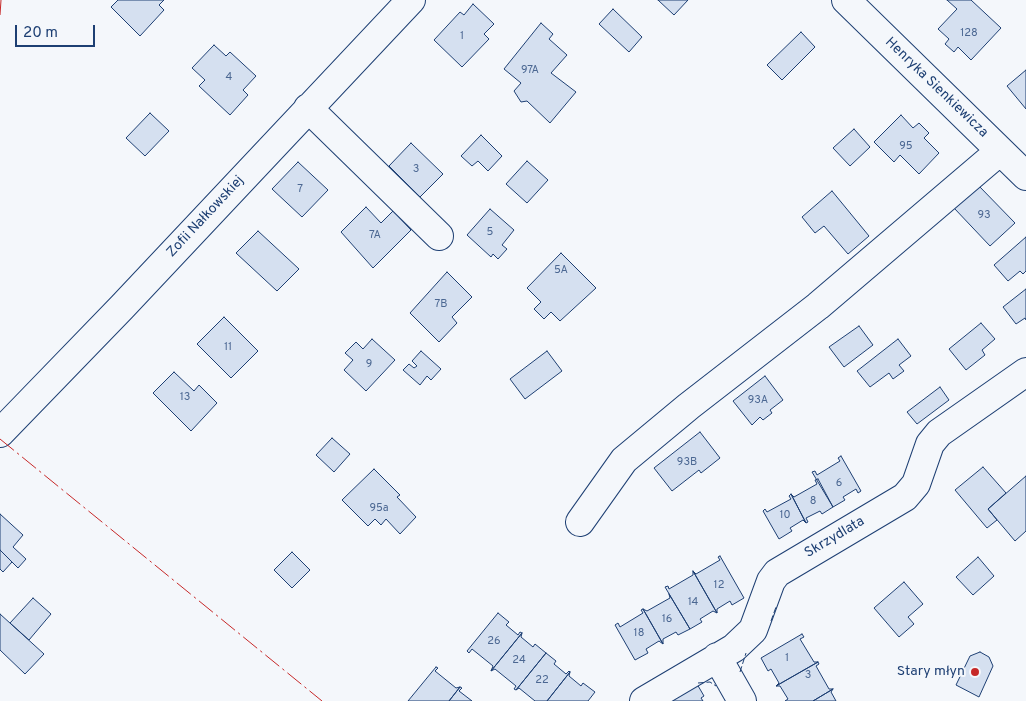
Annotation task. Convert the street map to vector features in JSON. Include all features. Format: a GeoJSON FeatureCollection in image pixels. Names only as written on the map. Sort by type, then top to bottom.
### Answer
{"type":"FeatureCollection","features":[{"type":"Feature","properties":{"kind":"street","name":"Zofii Nałkowskiej"},"geometry":{"type":"LineString","coordinates":[[0,433],[122,307],[411,0]]}},
{"type":"Feature","properties":{"kind":"street","name":"Henryka Sienkiewicza"},"geometry":{"type":"LineString","coordinates":[[846,0],[1026,176]]}},
{"type":"Feature","properties":{"kind":"street"},"geometry":{"type":"LineString","coordinates":[[308,108],[439,236]]}},
{"type":"Feature","properties":{"kind":"street"},"geometry":{"type":"LineString","coordinates":[[580,522],[624,460],[689,406],[826,300],[1000,151]]}},
{"type":"Feature","properties":{"kind":"street","name":"Skrzydlata"},"geometry":{"type":"LineString","coordinates":[[644,701],[734,648],[754,630],[771,582],[777,573],[904,497],[916,484],[930,444],[939,433],[1026,372]]}},
{"type":"Feature","properties":{"kind":"street"},"geometry":{"type":"LineString","coordinates":[[717,658],[742,701]]}},
{"type":"Feature","properties":{"kind":"building"},"geometry":{"type":"Polygon","coordinates":[[[118,0],[164,0],[159,5],[164,10],[140,36],[111,7],[118,0]]]}},
{"type":"Feature","properties":{"kind":"building"},"geometry":{"type":"Polygon","coordinates":[[[658,0],[688,0],[674,15],[658,0]]]}},
{"type":"Feature","properties":{"kind":"building"},"geometry":{"type":"Polygon","coordinates":[[[947,0],[971,0],[1001,28],[971,60],[958,47],[954,52],[945,44],[949,39],[938,29],[957,9],[947,0]]]}},
{"type":"Feature","properties":{"kind":"building"},"geometry":{"type":"Polygon","coordinates":[[[473,4],[494,24],[484,34],[489,39],[462,67],[434,40],[460,12],[464,15],[473,4]]]}},
{"type":"Feature","properties":{"kind":"building"},"geometry":{"type":"Polygon","coordinates":[[[613,9],[642,37],[629,52],[599,24],[613,9]]]}},
{"type":"Feature","properties":{"kind":"building"},"geometry":{"type":"Polygon","coordinates":[[[541,23],[553,34],[549,39],[567,55],[551,73],[576,92],[550,123],[527,101],[521,102],[514,91],[521,83],[504,69],[541,23]]]}},
{"type":"Feature","properties":{"kind":"building"},"geometry":{"type":"Polygon","coordinates":[[[801,32],[815,47],[782,80],[767,65],[801,32]]]}},
{"type":"Feature","properties":{"kind":"building"},"geometry":{"type":"Polygon","coordinates":[[[214,45],[226,56],[230,52],[256,76],[243,90],[248,95],[230,115],[199,86],[205,80],[192,68],[214,45]]]}},
{"type":"Feature","properties":{"kind":"building"},"geometry":{"type":"Polygon","coordinates":[[[1026,70],[1026,109],[1007,86],[1026,70]]]}},
{"type":"Feature","properties":{"kind":"building"},"geometry":{"type":"Polygon","coordinates":[[[150,113],[169,131],[145,156],[126,138],[150,113]]]}},
{"type":"Feature","properties":{"kind":"building"},"geometry":{"type":"Polygon","coordinates":[[[901,115],[913,128],[919,123],[929,133],[924,138],[939,153],[919,174],[900,155],[894,162],[874,142],[901,115]]]}},
{"type":"Feature","properties":{"kind":"building"},"geometry":{"type":"Polygon","coordinates":[[[854,129],[870,147],[850,166],[833,148],[854,129]]]}},
{"type":"Feature","properties":{"kind":"building"},"geometry":{"type":"Polygon","coordinates":[[[481,135],[502,156],[488,171],[478,161],[472,166],[461,156],[481,135]]]}},
{"type":"Feature","properties":{"kind":"building"},"geometry":{"type":"Polygon","coordinates":[[[411,143],[443,174],[420,197],[389,166],[411,143]]]}},
{"type":"Feature","properties":{"kind":"building"},"geometry":{"type":"Polygon","coordinates":[[[527,161],[548,180],[527,203],[506,184],[527,161]]]}},
{"type":"Feature","properties":{"kind":"building"},"geometry":{"type":"Polygon","coordinates":[[[298,162],[328,190],[302,217],[272,189],[298,162]]]}},
{"type":"Feature","properties":{"kind":"building"},"geometry":{"type":"Polygon","coordinates":[[[978,185],[1015,223],[990,246],[954,208],[978,185]]]}},
{"type":"Feature","properties":{"kind":"building"},"geometry":{"type":"Polygon","coordinates":[[[832,191],[869,236],[848,254],[824,226],[815,233],[802,217],[832,191]]]}},
{"type":"Feature","properties":{"kind":"building"},"geometry":{"type":"Polygon","coordinates":[[[366,207],[381,223],[393,211],[411,230],[373,268],[341,232],[366,207]]]}},
{"type":"Feature","properties":{"kind":"building"},"geometry":{"type":"Polygon","coordinates":[[[490,209],[514,230],[502,245],[507,249],[498,259],[493,254],[491,257],[467,235],[490,209]]]}},
{"type":"Feature","properties":{"kind":"building"},"geometry":{"type":"Polygon","coordinates":[[[258,231],[299,269],[277,291],[236,253],[258,231]]]}},
{"type":"Feature","properties":{"kind":"building"},"geometry":{"type":"Polygon","coordinates":[[[1026,237],[1026,271],[1023,274],[1020,271],[1008,281],[994,265],[1026,237]]]}},
{"type":"Feature","properties":{"kind":"building"},"geometry":{"type":"Polygon","coordinates":[[[561,253],[596,288],[560,321],[551,312],[544,319],[534,309],[541,302],[527,288],[561,253]]]}},
{"type":"Feature","properties":{"kind":"building"},"geometry":{"type":"Polygon","coordinates":[[[447,272],[472,297],[452,317],[457,323],[439,342],[410,313],[447,272]]]}},
{"type":"Feature","properties":{"kind":"building"},"geometry":{"type":"Polygon","coordinates":[[[1026,289],[1026,320],[1025,318],[1016,324],[1003,307],[1026,289]]]}},
{"type":"Feature","properties":{"kind":"building"},"geometry":{"type":"Polygon","coordinates":[[[224,317],[258,351],[231,378],[197,344],[224,317]]]}},
{"type":"Feature","properties":{"kind":"building"},"geometry":{"type":"Polygon","coordinates":[[[981,323],[995,339],[982,350],[985,355],[966,370],[949,349],[981,323]]]}},
{"type":"Feature","properties":{"kind":"building"},"geometry":{"type":"Polygon","coordinates":[[[859,326],[873,345],[844,367],[829,347],[859,326]]]}},
{"type":"Feature","properties":{"kind":"building"},"geometry":{"type":"Polygon","coordinates":[[[372,339],[395,360],[366,391],[344,370],[353,360],[345,353],[356,342],[363,349],[372,339]]]}},
{"type":"Feature","properties":{"kind":"building"},"geometry":{"type":"Polygon","coordinates":[[[898,339],[911,356],[899,365],[904,371],[893,379],[889,373],[870,387],[857,371],[898,339]]]}},
{"type":"Feature","properties":{"kind":"building"},"geometry":{"type":"Polygon","coordinates":[[[421,351],[441,369],[431,380],[427,376],[420,385],[403,370],[409,364],[414,368],[417,366],[412,361],[421,351]]]}},
{"type":"Feature","properties":{"kind":"building"},"geometry":{"type":"Polygon","coordinates":[[[547,351],[562,371],[525,399],[510,379],[547,351]]]}},
{"type":"Feature","properties":{"kind":"building"},"geometry":{"type":"Polygon","coordinates":[[[174,372],[194,391],[199,385],[217,403],[191,431],[153,393],[174,372]]]}},
{"type":"Feature","properties":{"kind":"building"},"geometry":{"type":"Polygon","coordinates":[[[765,376],[783,400],[770,410],[772,413],[763,420],[760,417],[752,425],[733,401],[765,376]]]}},
{"type":"Feature","properties":{"kind":"building"},"geometry":{"type":"Polygon","coordinates":[[[940,387],[949,400],[917,424],[907,412],[940,387]]]}},
{"type":"Feature","properties":{"kind":"building"},"geometry":{"type":"Polygon","coordinates":[[[700,432],[720,458],[701,473],[699,470],[672,491],[654,468],[700,432]]]}},
{"type":"Feature","properties":{"kind":"building"},"geometry":{"type":"Polygon","coordinates":[[[332,438],[350,454],[334,472],[316,455],[332,438]]]}},
{"type":"Feature","properties":{"kind":"building"},"geometry":{"type":"Polygon","coordinates":[[[841,456],[861,491],[858,493],[856,489],[843,497],[845,500],[833,507],[812,472],[815,471],[817,475],[840,461],[838,458],[841,456]]]}},
{"type":"Feature","properties":{"kind":"building"},"geometry":{"type":"Polygon","coordinates":[[[983,467],[1006,493],[988,509],[997,520],[987,528],[955,490],[983,467]]]}},
{"type":"Feature","properties":{"kind":"building"},"geometry":{"type":"Polygon","coordinates":[[[374,469],[400,495],[397,497],[416,517],[400,534],[386,519],[381,525],[375,519],[368,526],[342,500],[374,469]]]}},
{"type":"Feature","properties":{"kind":"building"},"geometry":{"type":"Polygon","coordinates":[[[1026,476],[1026,531],[1015,541],[988,509],[1026,476]]]}},
{"type":"Feature","properties":{"kind":"building"},"geometry":{"type":"Polygon","coordinates":[[[818,479],[833,507],[822,514],[820,511],[806,518],[808,522],[806,523],[791,494],[794,497],[817,484],[815,480],[818,479]]]}},
{"type":"Feature","properties":{"kind":"building"},"geometry":{"type":"Polygon","coordinates":[[[791,494],[806,523],[803,520],[790,528],[792,531],[779,539],[763,511],[765,509],[767,512],[791,499],[789,496],[791,494]]]}},
{"type":"Feature","properties":{"kind":"building"},"geometry":{"type":"Polygon","coordinates":[[[0,514],[23,535],[13,547],[26,559],[18,568],[0,550],[0,514]]]}},
{"type":"Feature","properties":{"kind":"building"},"geometry":{"type":"Polygon","coordinates":[[[0,550],[12,562],[3,572],[0,569],[0,550]]]}},
{"type":"Feature","properties":{"kind":"building"},"geometry":{"type":"Polygon","coordinates":[[[292,552],[310,570],[292,588],[274,570],[292,552]]]}},
{"type":"Feature","properties":{"kind":"building"},"geometry":{"type":"Polygon","coordinates":[[[720,556],[744,598],[732,605],[730,601],[717,609],[717,613],[693,571],[696,574],[720,560],[718,557],[720,556]]]}},
{"type":"Feature","properties":{"kind":"building"},"geometry":{"type":"Polygon","coordinates":[[[978,557],[994,576],[973,595],[956,577],[978,557]]]}},
{"type":"Feature","properties":{"kind":"building"},"geometry":{"type":"Polygon","coordinates":[[[693,571],[717,613],[713,611],[700,619],[702,622],[690,629],[665,587],[668,586],[669,589],[693,575],[693,571]]]}},
{"type":"Feature","properties":{"kind":"building"},"geometry":{"type":"Polygon","coordinates":[[[904,582],[923,604],[908,617],[914,624],[899,637],[874,608],[904,582]]]}},
{"type":"Feature","properties":{"kind":"building"},"geometry":{"type":"Polygon","coordinates":[[[669,594],[690,629],[678,635],[676,632],[663,639],[663,644],[643,609],[647,611],[670,598],[669,594]]]}},
{"type":"Feature","properties":{"kind":"building"},"geometry":{"type":"Polygon","coordinates":[[[33,598],[51,614],[29,640],[10,623],[33,598]]]}},
{"type":"Feature","properties":{"kind":"building"},"geometry":{"type":"Polygon","coordinates":[[[643,609],[663,644],[659,641],[646,649],[648,653],[635,660],[615,625],[618,623],[620,627],[643,613],[641,610],[643,609]]]}},
{"type":"Feature","properties":{"kind":"building"},"geometry":{"type":"Polygon","coordinates":[[[498,613],[509,622],[506,625],[518,635],[520,632],[522,633],[491,671],[493,666],[472,649],[469,653],[467,651],[498,613]]]}},
{"type":"Feature","properties":{"kind":"building"},"geometry":{"type":"Polygon","coordinates":[[[0,614],[44,654],[25,674],[0,650],[0,614]]]}},
{"type":"Feature","properties":{"kind":"building"},"geometry":{"type":"Polygon","coordinates":[[[522,633],[521,637],[533,647],[535,644],[546,653],[516,690],[514,689],[516,686],[495,669],[491,671],[522,633]]]}},
{"type":"Feature","properties":{"kind":"building"},"geometry":{"type":"Polygon","coordinates":[[[802,634],[804,637],[800,639],[814,662],[818,662],[776,686],[779,683],[771,669],[768,671],[761,658],[802,634]]]}},
{"type":"Feature","properties":{"kind":"building"},"geometry":{"type":"Polygon","coordinates":[[[980,652],[989,657],[993,666],[979,697],[956,685],[970,656],[980,652]]]}},
{"type":"Feature","properties":{"kind":"building"},"geometry":{"type":"Polygon","coordinates":[[[546,653],[556,661],[554,664],[566,674],[570,672],[547,701],[535,701],[519,688],[516,690],[546,653]]]}},
{"type":"Feature","properties":{"kind":"building"},"geometry":{"type":"Polygon","coordinates":[[[818,662],[819,664],[816,666],[829,689],[833,689],[813,701],[785,701],[788,699],[780,686],[776,686],[818,662]]]}},
{"type":"Feature","properties":{"kind":"building"},"geometry":{"type":"Polygon","coordinates":[[[436,667],[438,668],[435,671],[456,688],[460,687],[449,701],[408,701],[436,667]]]}},
{"type":"Feature","properties":{"kind":"building"},"geometry":{"type":"Polygon","coordinates":[[[570,672],[569,676],[581,686],[583,683],[595,692],[588,701],[547,701],[570,672]]]}},
{"type":"Feature","properties":{"kind":"building"},"geometry":{"type":"Polygon","coordinates":[[[697,684],[704,696],[701,698],[703,701],[668,701],[697,684]]]}},
{"type":"Feature","properties":{"kind":"building"},"geometry":{"type":"Polygon","coordinates":[[[460,687],[462,688],[459,691],[472,701],[449,701],[460,687]]]}},
{"type":"Feature","properties":{"kind":"building"},"geometry":{"type":"Polygon","coordinates":[[[833,689],[831,692],[836,701],[813,701],[833,689]]]}},
{"type":"Feature","properties":{"kind":"fence"},"geometry":{"type":"LineString","coordinates":[[771,621],[776,607]]}},
{"type":"Feature","properties":{"kind":"fence"},"geometry":{"type":"LineString","coordinates":[[740,672],[746,653]]}},
{"type":"Feature","properties":{"kind":"fence"},"geometry":{"type":"LineString","coordinates":[[698,683],[710,682],[716,686]]}},
{"type":"Feature","properties":{"kind":"power"},"geometry":{"type":"LineString","coordinates":[[0,15],[1,0]]}},
{"type":"Feature","properties":{"kind":"power"},"geometry":{"type":"LineString","coordinates":[[0,439],[322,701]]}},
{"type":"Feature","properties":{"kind":"place","name":"Stary młyn"},"geometry":{"type":"Point","coordinates":[975,672]}}]}
